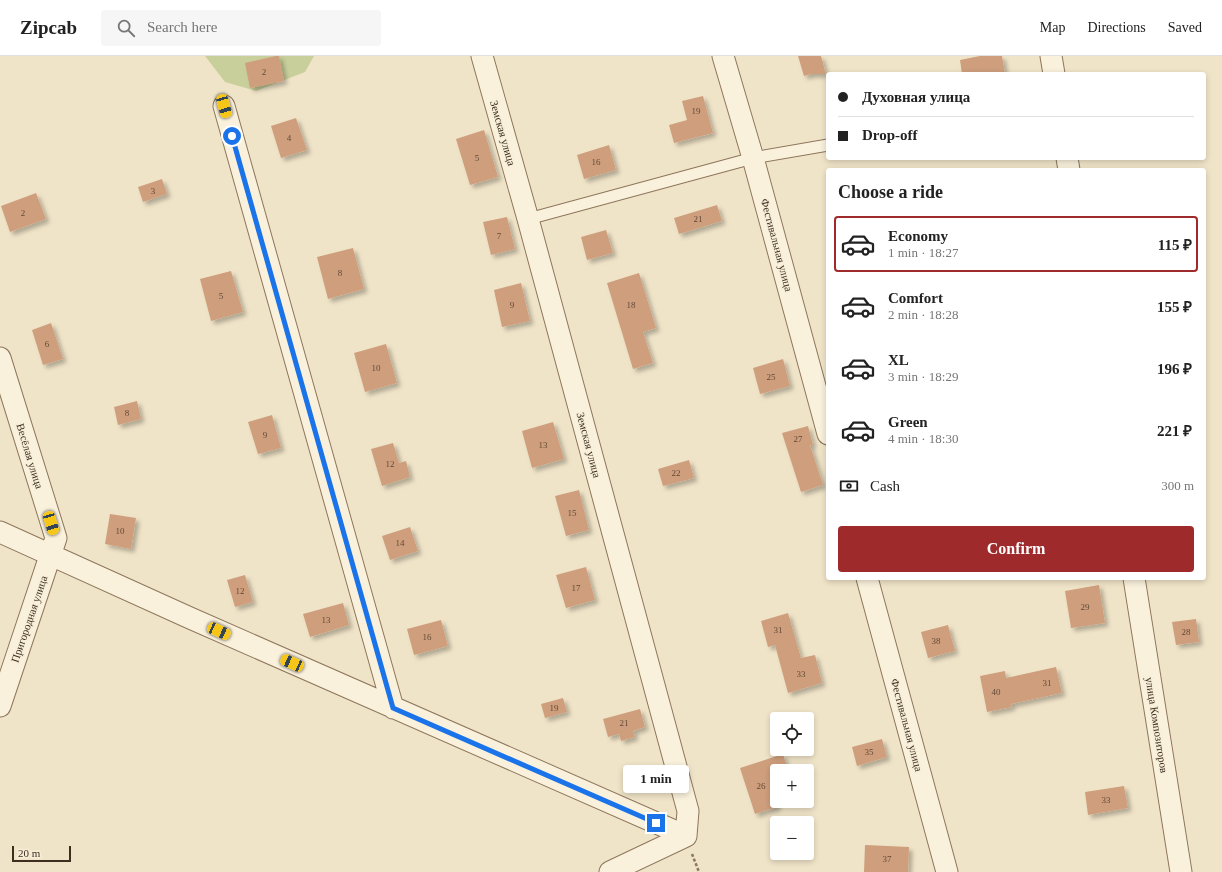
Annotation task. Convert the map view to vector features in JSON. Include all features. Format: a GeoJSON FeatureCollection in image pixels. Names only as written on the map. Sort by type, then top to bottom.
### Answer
{"type":"FeatureCollection","features":[{"type":"Feature","properties":{"kind":"street","name":"Земская улица"},"geometry":{"type":"LineString","coordinates":[[482,56],[528,220],[688,811],[686,836]]}},
{"type":"Feature","properties":{"kind":"street","name":"Фестивальная улица"},"geometry":{"type":"LineString","coordinates":[[723,56],[753,158],[826,427]]}},
{"type":"Feature","properties":{"kind":"street"},"geometry":{"type":"LineString","coordinates":[[1051,56],[1054,72]]}},
{"type":"Feature","properties":{"kind":"street"},"geometry":{"type":"LineString","coordinates":[[224,106],[393,708]]}},
{"type":"Feature","properties":{"kind":"street","name":"Весёлая улица"},"geometry":{"type":"LineString","coordinates":[[0,358],[56,538],[51,555]]}},
{"type":"Feature","properties":{"kind":"street"},"geometry":{"type":"LineString","coordinates":[[0,532],[393,708],[686,836]]}},
{"type":"Feature","properties":{"kind":"street","name":"Пригородная улица"},"geometry":{"type":"LineString","coordinates":[[0,706],[51,555]]}},
{"type":"Feature","properties":{"kind":"street","name":"Фестивальная улица"},"geometry":{"type":"LineString","coordinates":[[868,580],[947,872]]}},
{"type":"Feature","properties":{"kind":"street","name":"улица Композиторов"},"geometry":{"type":"LineString","coordinates":[[1134,580],[1181,872]]}},
{"type":"Feature","properties":{"kind":"street"},"geometry":{"type":"LineString","coordinates":[[610,872],[686,836]]}},
{"type":"Feature","properties":{"kind":"lane"},"geometry":{"type":"LineString","coordinates":[[528,220],[753,158],[826,145]]}},
{"type":"Feature","properties":{"kind":"green space"},"geometry":{"type":"Polygon","coordinates":[[[205,56],[314,56],[305,72],[256,91],[225,82],[205,56]]]}},
{"type":"Feature","properties":{"kind":"building"},"geometry":{"type":"Polygon","coordinates":[[[279,56],[284,81],[250,88],[245,63],[279,56]]]}},
{"type":"Feature","properties":{"kind":"building"},"geometry":{"type":"Polygon","coordinates":[[[798,56],[821,56],[826,74],[811,74],[804,76],[798,56]]]}},
{"type":"Feature","properties":{"kind":"building"},"geometry":{"type":"Polygon","coordinates":[[[980,56],[1002,56],[1005,72],[962,72],[960,60],[980,56]]]}},
{"type":"Feature","properties":{"kind":"building"},"geometry":{"type":"Polygon","coordinates":[[[703,96],[713,133],[674,143],[669,125],[687,120],[682,101],[703,96]]]}},
{"type":"Feature","properties":{"kind":"building"},"geometry":{"type":"Polygon","coordinates":[[[296,118],[307,150],[281,158],[271,126],[296,118]]]}},
{"type":"Feature","properties":{"kind":"building"},"geometry":{"type":"Polygon","coordinates":[[[484,130],[498,177],[470,185],[456,139],[484,130]]]}},
{"type":"Feature","properties":{"kind":"building"},"geometry":{"type":"Polygon","coordinates":[[[609,145],[616,170],[584,179],[577,155],[609,145]]]}},
{"type":"Feature","properties":{"kind":"building"},"geometry":{"type":"Polygon","coordinates":[[[162,179],[167,194],[143,202],[138,187],[162,179]]]}},
{"type":"Feature","properties":{"kind":"building"},"geometry":{"type":"Polygon","coordinates":[[[36,193],[46,219],[10,232],[1,206],[36,193]]]}},
{"type":"Feature","properties":{"kind":"building"},"geometry":{"type":"Polygon","coordinates":[[[717,205],[722,221],[679,234],[674,218],[717,205]]]}},
{"type":"Feature","properties":{"kind":"building"},"geometry":{"type":"Polygon","coordinates":[[[507,217],[515,249],[491,255],[483,222],[507,217]]]}},
{"type":"Feature","properties":{"kind":"building"},"geometry":{"type":"Polygon","coordinates":[[[606,230],[613,253],[587,260],[581,237],[606,230]]]}},
{"type":"Feature","properties":{"kind":"building"},"geometry":{"type":"Polygon","coordinates":[[[353,248],[364,289],[328,299],[317,257],[353,248]]]}},
{"type":"Feature","properties":{"kind":"building"},"geometry":{"type":"Polygon","coordinates":[[[231,271],[243,312],[211,321],[200,279],[231,271]]]}},
{"type":"Feature","properties":{"kind":"building"},"geometry":{"type":"Polygon","coordinates":[[[639,273],[656,328],[643,332],[653,363],[633,369],[607,283],[639,273]]]}},
{"type":"Feature","properties":{"kind":"building"},"geometry":{"type":"Polygon","coordinates":[[[521,283],[530,321],[502,327],[494,290],[521,283]]]}},
{"type":"Feature","properties":{"kind":"building"},"geometry":{"type":"Polygon","coordinates":[[[51,323],[63,359],[43,365],[32,330],[51,323]]]}},
{"type":"Feature","properties":{"kind":"building"},"geometry":{"type":"Polygon","coordinates":[[[386,344],[397,383],[365,392],[354,353],[386,344]]]}},
{"type":"Feature","properties":{"kind":"building"},"geometry":{"type":"Polygon","coordinates":[[[783,359],[790,386],[760,394],[753,368],[783,359]]]}},
{"type":"Feature","properties":{"kind":"building"},"geometry":{"type":"Polygon","coordinates":[[[137,401],[141,419],[118,425],[114,407],[137,401]]]}},
{"type":"Feature","properties":{"kind":"building"},"geometry":{"type":"Polygon","coordinates":[[[272,415],[281,448],[258,454],[248,422],[272,415]]]}},
{"type":"Feature","properties":{"kind":"building"},"geometry":{"type":"Polygon","coordinates":[[[553,422],[564,459],[532,468],[522,431],[553,422]]]}},
{"type":"Feature","properties":{"kind":"building"},"geometry":{"type":"Polygon","coordinates":[[[808,426],[813,445],[810,445],[823,485],[801,492],[782,433],[808,426]]]}},
{"type":"Feature","properties":{"kind":"building"},"geometry":{"type":"Polygon","coordinates":[[[393,443],[399,463],[406,461],[410,477],[382,486],[371,449],[393,443]]]}},
{"type":"Feature","properties":{"kind":"building"},"geometry":{"type":"Polygon","coordinates":[[[689,460],[694,478],[663,486],[658,469],[689,460]]]}},
{"type":"Feature","properties":{"kind":"building"},"geometry":{"type":"Polygon","coordinates":[[[579,490],[589,530],[566,536],[555,496],[579,490]]]}},
{"type":"Feature","properties":{"kind":"building"},"geometry":{"type":"Polygon","coordinates":[[[110,514],[136,518],[131,549],[105,544],[110,514]]]}},
{"type":"Feature","properties":{"kind":"building"},"geometry":{"type":"Polygon","coordinates":[[[410,527],[418,551],[390,560],[382,536],[410,527]]]}},
{"type":"Feature","properties":{"kind":"building"},"geometry":{"type":"Polygon","coordinates":[[[586,567],[595,600],[566,608],[556,575],[586,567]]]}},
{"type":"Feature","properties":{"kind":"building"},"geometry":{"type":"Polygon","coordinates":[[[245,575],[253,602],[235,607],[227,580],[245,575]]]}},
{"type":"Feature","properties":{"kind":"building"},"geometry":{"type":"Polygon","coordinates":[[[1099,585],[1105,623],[1071,628],[1065,591],[1099,585]]]}},
{"type":"Feature","properties":{"kind":"building"},"geometry":{"type":"Polygon","coordinates":[[[343,603],[349,625],[310,637],[303,614],[343,603]]]}},
{"type":"Feature","properties":{"kind":"building"},"geometry":{"type":"Polygon","coordinates":[[[788,613],[801,658],[815,655],[822,683],[788,693],[775,645],[768,647],[761,621],[788,613]]]}},
{"type":"Feature","properties":{"kind":"building"},"geometry":{"type":"Polygon","coordinates":[[[1196,619],[1199,642],[1176,645],[1172,622],[1196,619]]]}},
{"type":"Feature","properties":{"kind":"building"},"geometry":{"type":"Polygon","coordinates":[[[441,620],[448,646],[414,655],[407,629],[441,620]]]}},
{"type":"Feature","properties":{"kind":"building"},"geometry":{"type":"Polygon","coordinates":[[[948,625],[955,651],[928,658],[921,632],[948,625]]]}},
{"type":"Feature","properties":{"kind":"building"},"geometry":{"type":"Polygon","coordinates":[[[1056,667],[1062,693],[1011,704],[1012,707],[987,712],[980,676],[1005,671],[1006,678],[1056,667]]]}},
{"type":"Feature","properties":{"kind":"building"},"geometry":{"type":"Polygon","coordinates":[[[563,698],[567,712],[545,718],[541,704],[563,698]]]}},
{"type":"Feature","properties":{"kind":"building"},"geometry":{"type":"Polygon","coordinates":[[[640,709],[645,727],[633,731],[635,737],[621,741],[619,734],[608,737],[603,719],[640,709]]]}},
{"type":"Feature","properties":{"kind":"building"},"geometry":{"type":"Polygon","coordinates":[[[882,739],[887,757],[857,766],[852,747],[882,739]]]}},
{"type":"Feature","properties":{"kind":"building"},"geometry":{"type":"Polygon","coordinates":[[[777,756],[784,756],[786,764],[770,764],[770,808],[774,808],[755,814],[740,768],[777,756]]]}},
{"type":"Feature","properties":{"kind":"building"},"geometry":{"type":"Polygon","coordinates":[[[1124,786],[1128,808],[1088,815],[1085,792],[1124,786]]]}},
{"type":"Feature","properties":{"kind":"building"},"geometry":{"type":"Polygon","coordinates":[[[865,845],[909,847],[908,872],[864,872],[865,845]]]}},
{"type":"Feature","properties":{"kind":"route"},"geometry":{"type":"LineString","coordinates":[[232,136],[393,708],[656,823]]}}]}
